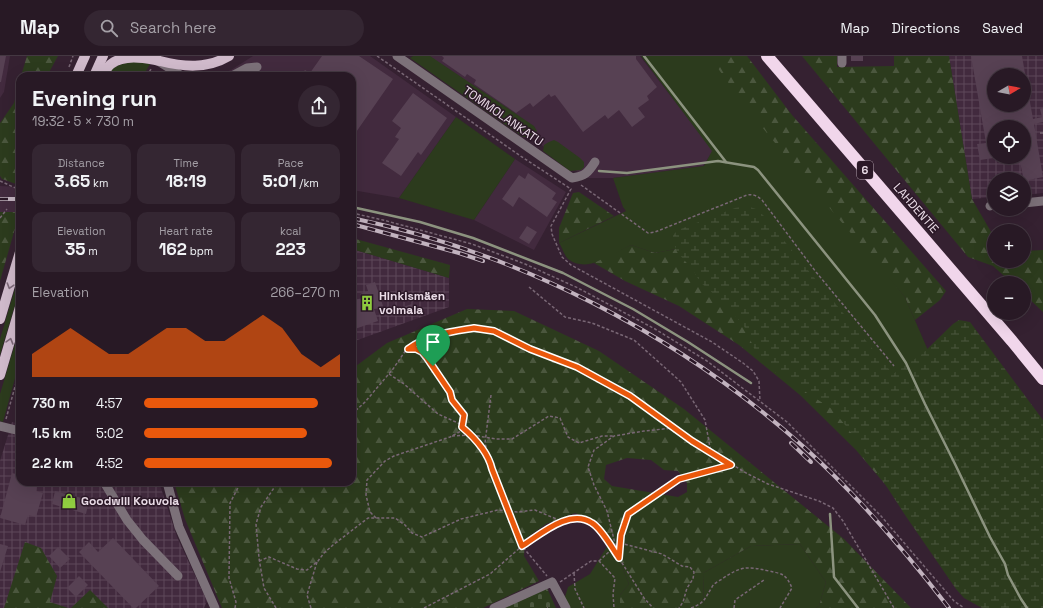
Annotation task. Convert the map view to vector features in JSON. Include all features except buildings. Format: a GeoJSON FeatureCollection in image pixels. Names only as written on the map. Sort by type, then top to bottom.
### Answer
{"type":"FeatureCollection","features":[{"type":"Feature","properties":{"kind":"highway","name":"LAHDENTIE"},"geometry":{"type":"LineString","coordinates":[[771,59],[1043,379]]}},
{"type":"Feature","properties":{"kind":"main road"},"geometry":{"type":"LineString","coordinates":[[78,72],[85,56]]}},
{"type":"Feature","properties":{"kind":"main road"},"geometry":{"type":"LineString","coordinates":[[96,72],[103,56]]}},
{"type":"Feature","properties":{"kind":"main road"},"geometry":{"type":"LineString","coordinates":[[104,72],[109,66],[126,58],[141,57],[154,61],[192,66],[212,64],[229,56]]}},
{"type":"Feature","properties":{"kind":"main road"},"geometry":{"type":"LineString","coordinates":[[0,319],[16,265]]}},
{"type":"Feature","properties":{"kind":"main road"},"geometry":{"type":"LineString","coordinates":[[0,374],[16,320]]}},
{"type":"Feature","properties":{"kind":"street","name":"TOMMOLANKATU"},"geometry":{"type":"LineString","coordinates":[[397,56],[572,178]]}},
{"type":"Feature","properties":{"kind":"street"},"geometry":{"type":"LineString","coordinates":[[154,61],[175,72]]}},
{"type":"Feature","properties":{"kind":"street"},"geometry":{"type":"LineString","coordinates":[[240,72],[247,68],[257,67]]}},
{"type":"Feature","properties":{"kind":"street"},"geometry":{"type":"LineString","coordinates":[[572,178],[580,177],[586,174],[595,162]]}},
{"type":"Feature","properties":{"kind":"street"},"geometry":{"type":"LineString","coordinates":[[1031,202],[1043,201]]}},
{"type":"Feature","properties":{"kind":"street"},"geometry":{"type":"LineString","coordinates":[[2,426],[16,430]]}},
{"type":"Feature","properties":{"kind":"street"},"geometry":{"type":"LineString","coordinates":[[106,486],[126,520],[178,576]]}},
{"type":"Feature","properties":{"kind":"street"},"geometry":{"type":"LineString","coordinates":[[168,486],[179,527],[215,608]]}},
{"type":"Feature","properties":{"kind":"street"},"geometry":{"type":"LineString","coordinates":[[494,608],[554,584],[566,608]]}},
{"type":"Feature","properties":{"kind":"path"},"geometry":{"type":"LineString","coordinates":[[69,67],[73,56]]}},
{"type":"Feature","properties":{"kind":"path"},"geometry":{"type":"LineString","coordinates":[[377,56],[571,189],[551,226],[552,234],[562,258],[577,268],[712,342],[753,370],[759,381],[760,401]]}},
{"type":"Feature","properties":{"kind":"path"},"geometry":{"type":"LineString","coordinates":[[149,72],[154,61]]}},
{"type":"Feature","properties":{"kind":"path"},"geometry":{"type":"LineString","coordinates":[[572,178],[648,233],[655,232],[747,195],[753,194],[757,196],[762,200],[816,272],[894,366]]}},
{"type":"Feature","properties":{"kind":"path"},"geometry":{"type":"LineString","coordinates":[[0,181],[16,188]]}},
{"type":"Feature","properties":{"kind":"path"},"geometry":{"type":"LineString","coordinates":[[0,218],[7,209]]}},
{"type":"Feature","properties":{"kind":"path"},"geometry":{"type":"LineString","coordinates":[[356,214],[472,244],[525,264],[578,288],[655,329],[707,361],[787,422],[881,516],[954,601],[964,608]]}},
{"type":"Feature","properties":{"kind":"path"},"geometry":{"type":"LineString","coordinates":[[529,287],[565,317],[592,323],[634,340],[681,382],[705,420],[711,453]]}},
{"type":"Feature","properties":{"kind":"path"},"geometry":{"type":"LineString","coordinates":[[356,410],[365,402],[408,349],[420,341],[440,334],[474,328],[494,331],[530,349],[577,367],[630,396],[674,428],[731,465],[768,484],[819,501],[833,508],[843,521],[894,608]]}},
{"type":"Feature","properties":{"kind":"path"},"geometry":{"type":"LineString","coordinates":[[408,349],[416,349],[422,352],[450,392],[452,400],[464,415],[461,430],[450,437]]}},
{"type":"Feature","properties":{"kind":"path"},"geometry":{"type":"LineString","coordinates":[[388,374],[404,384],[438,414],[458,423],[472,435],[490,460]]}},
{"type":"Feature","properties":{"kind":"path"},"geometry":{"type":"LineString","coordinates":[[2,426],[16,382]]}},
{"type":"Feature","properties":{"kind":"path"},"geometry":{"type":"LineString","coordinates":[[491,395],[485,443],[508,511],[522,546],[554,584],[574,573],[591,561],[599,561],[612,549]]}},
{"type":"Feature","properties":{"kind":"path"},"geometry":{"type":"LineString","coordinates":[[376,518],[370,512],[366,495],[368,480],[385,461],[394,456],[450,437],[472,435],[496,439],[512,439],[548,416],[560,418],[562,427],[568,437],[579,443],[602,436],[620,435]]}},
{"type":"Feature","properties":{"kind":"path"},"geometry":{"type":"LineString","coordinates":[[619,558],[606,511],[594,485],[588,467],[594,450],[614,436],[674,428]]}},
{"type":"Feature","properties":{"kind":"path"},"geometry":{"type":"LineString","coordinates":[[619,558],[621,535],[628,514],[679,479],[731,465]]}},
{"type":"Feature","properties":{"kind":"path"},"geometry":{"type":"LineString","coordinates":[[235,608],[236,602],[229,578],[230,503],[238,486]]}},
{"type":"Feature","properties":{"kind":"path"},"geometry":{"type":"LineString","coordinates":[[276,486],[262,508],[256,524],[259,561],[264,588],[276,608]]}},
{"type":"Feature","properties":{"kind":"path"},"geometry":{"type":"LineString","coordinates":[[311,608],[307,595],[314,569],[318,562],[324,553],[352,529],[368,518],[396,518],[412,533],[422,537],[461,519],[498,510],[535,510],[561,521]]}},
{"type":"Feature","properties":{"kind":"path"},"geometry":{"type":"LineString","coordinates":[[424,608],[490,574],[522,546],[561,521],[571,519],[592,522],[597,527],[619,558],[644,598],[653,608]]}},
{"type":"Feature","properties":{"kind":"path"},"geometry":{"type":"LineString","coordinates":[[620,543],[662,554],[682,566],[690,567],[694,572],[693,579],[687,588],[680,608]]}},
{"type":"Feature","properties":{"kind":"path"},"geometry":{"type":"LineString","coordinates":[[259,561],[269,557],[297,569],[307,570],[318,562]]}},
{"type":"Feature","properties":{"kind":"path"},"geometry":{"type":"LineString","coordinates":[[599,561],[615,578],[613,594],[614,608]]}},
{"type":"Feature","properties":{"kind":"path"},"geometry":{"type":"LineString","coordinates":[[691,608],[700,604],[713,585],[723,578],[739,569],[752,567],[782,573],[788,578],[792,588],[780,608]]}},
{"type":"Feature","properties":{"kind":"path"},"geometry":{"type":"LineString","coordinates":[[574,573],[575,589],[584,608]]}},
{"type":"Feature","properties":{"kind":"path"},"geometry":{"type":"LineString","coordinates":[[734,608],[735,600],[764,580]]}},
{"type":"Feature","properties":{"kind":"shaded area"},"geometry":{"type":"Polygon","coordinates":[[[0,56],[10,56],[4,92],[0,98],[0,56]]]}},
{"type":"Feature","properties":{"kind":"shaded area"},"geometry":{"type":"Polygon","coordinates":[[[253,56],[370,56],[456,117],[399,198],[356,191],[356,72],[226,72],[253,56]]]}},
{"type":"Feature","properties":{"kind":"shaded area"},"geometry":{"type":"Polygon","coordinates":[[[421,56],[640,56],[713,151],[703,166],[613,178],[586,178],[421,56]]]}},
{"type":"Feature","properties":{"kind":"shaded area"},"geometry":{"type":"Polygon","coordinates":[[[949,56],[1043,56],[1043,193],[1031,194],[1031,172],[987,172],[987,198],[972,199],[949,56]]]}},
{"type":"Feature","properties":{"kind":"shaded area"},"geometry":{"type":"Polygon","coordinates":[[[515,159],[566,192],[534,250],[474,220],[515,159]]]}},
{"type":"Feature","properties":{"kind":"shaded area"},"geometry":{"type":"Polygon","coordinates":[[[0,186],[16,187],[16,212],[0,212],[0,186]]]}},
{"type":"Feature","properties":{"kind":"shaded area"},"geometry":{"type":"Polygon","coordinates":[[[356,250],[449,278],[449,307],[356,341],[356,250]]]}},
{"type":"Feature","properties":{"kind":"shaded area"},"geometry":{"type":"Polygon","coordinates":[[[12,422],[16,423],[16,486],[160,486],[177,537],[207,601],[204,608],[0,608],[0,461],[12,422]]]}},
{"type":"Feature","properties":{"kind":"green space"},"geometry":{"type":"Polygon","coordinates":[[[27,56],[58,56],[49,72],[22,72],[27,56]]]}},
{"type":"Feature","properties":{"kind":"green space"},"geometry":{"type":"Polygon","coordinates":[[[413,56],[430,56],[534,126],[537,131],[531,136],[523,137],[410,58],[413,56]]]}},
{"type":"Feature","properties":{"kind":"green space"},"geometry":{"type":"Polygon","coordinates":[[[641,56],[712,56],[905,297],[1039,608],[981,587],[681,248],[655,253],[631,245],[592,264],[575,263],[568,259],[559,243],[626,211],[623,207],[613,178],[704,166],[712,151],[641,56]]]}},
{"type":"Feature","properties":{"kind":"green space"},"geometry":{"type":"Polygon","coordinates":[[[709,56],[747,56],[792,115],[946,291],[940,300],[915,320],[905,297],[749,111],[709,56]]]}},
{"type":"Feature","properties":{"kind":"green space"},"geometry":{"type":"Polygon","coordinates":[[[802,56],[837,56],[837,67],[894,66],[894,56],[949,56],[972,199],[987,225],[987,264],[968,257],[802,56]]]}},
{"type":"Feature","properties":{"kind":"green space"},"geometry":{"type":"Polygon","coordinates":[[[136,61],[150,64],[145,72],[109,72],[115,67],[136,61]]]}},
{"type":"Feature","properties":{"kind":"green space"},"geometry":{"type":"Polygon","coordinates":[[[16,95],[16,184],[2,179],[0,176],[0,123],[14,103],[16,95]]]}},
{"type":"Feature","properties":{"kind":"green space"},"geometry":{"type":"Polygon","coordinates":[[[456,117],[515,159],[474,220],[399,198],[456,117]]]}},
{"type":"Feature","properties":{"kind":"green space"},"geometry":{"type":"Polygon","coordinates":[[[554,140],[584,162],[584,167],[581,170],[570,171],[543,151],[544,145],[554,140]]]}},
{"type":"Feature","properties":{"kind":"green space"},"geometry":{"type":"Polygon","coordinates":[[[579,192],[614,216],[559,243],[559,228],[573,193],[579,192]]]}},
{"type":"Feature","properties":{"kind":"green space"},"geometry":{"type":"Polygon","coordinates":[[[747,206],[756,209],[763,215],[893,374],[922,354],[953,324],[959,320],[970,322],[1043,420],[1043,608],[982,608],[964,598],[956,589],[905,515],[854,436],[832,409],[775,372],[758,357],[744,326],[727,306],[700,282],[693,270],[677,252],[673,241],[673,235],[678,230],[735,208],[747,206]]]}},
{"type":"Feature","properties":{"kind":"green space"},"geometry":{"type":"Polygon","coordinates":[[[0,212],[16,212],[16,225],[0,281],[0,212]]]}},
{"type":"Feature","properties":{"kind":"green space"},"geometry":{"type":"Polygon","coordinates":[[[356,239],[450,265],[449,278],[356,250],[356,239]]]}},
{"type":"Feature","properties":{"kind":"green space"},"geometry":{"type":"Polygon","coordinates":[[[631,245],[655,253],[681,248],[895,389],[939,548],[856,450],[800,395],[739,345],[679,306],[625,281],[594,263],[631,245]]]}},
{"type":"Feature","properties":{"kind":"green space"},"geometry":{"type":"Polygon","coordinates":[[[1043,250],[1043,312],[1031,301],[1031,276],[1004,276],[995,268],[1031,268],[1031,251],[1043,250]]]}},
{"type":"Feature","properties":{"kind":"green space"},"geometry":{"type":"Polygon","coordinates":[[[16,285],[16,301],[0,355],[0,339],[16,285]]]}},
{"type":"Feature","properties":{"kind":"green space"},"geometry":{"type":"Polygon","coordinates":[[[467,309],[514,311],[599,351],[684,409],[844,539],[911,608],[816,608],[819,606],[826,582],[800,544],[751,546],[703,573],[704,608],[620,608],[620,595],[629,584],[611,540],[598,522],[575,513],[546,524],[525,539],[524,556],[539,581],[483,608],[222,608],[185,519],[175,486],[356,486],[356,366],[387,343],[467,309]],[[627,458],[606,465],[604,479],[612,486],[678,497],[687,492],[687,483],[678,471],[664,470],[651,460],[627,458]]]}},
{"type":"Feature","properties":{"kind":"green space"},"geometry":{"type":"Polygon","coordinates":[[[16,340],[16,375],[3,422],[0,421],[0,394],[16,340]]]}},
{"type":"Feature","properties":{"kind":"green space"},"geometry":{"type":"Polygon","coordinates":[[[611,540],[629,584],[620,595],[620,608],[570,608],[565,597],[568,587],[590,574],[611,540]]]}},
{"type":"Feature","properties":{"kind":"green space"},"geometry":{"type":"Polygon","coordinates":[[[25,542],[41,548],[57,576],[50,602],[68,608],[4,608],[25,542]]]}},
{"type":"Feature","properties":{"kind":"green space"},"geometry":{"type":"Polygon","coordinates":[[[800,544],[826,582],[819,606],[816,608],[704,608],[703,573],[751,546],[800,544]]]}},
{"type":"Feature","properties":{"kind":"green space"},"geometry":{"type":"Polygon","coordinates":[[[547,588],[556,608],[504,608],[547,588]]]}},
{"type":"Feature","properties":{"kind":"green space"},"geometry":{"type":"Polygon","coordinates":[[[90,590],[108,608],[71,608],[90,590]]]}},
{"type":"Feature","properties":{"kind":"waterway"},"geometry":{"type":"LineString","coordinates":[[644,56],[726,162]]}},
{"type":"Feature","properties":{"kind":"waterway"},"geometry":{"type":"LineString","coordinates":[[599,171],[627,173],[718,161],[754,167],[758,170],[875,315],[906,363],[990,537],[1005,564],[1008,575],[1027,608]]}},
{"type":"Feature","properties":{"kind":"waterway"},"geometry":{"type":"LineString","coordinates":[[356,208],[420,222],[473,238],[563,273],[633,309],[688,342],[751,383]]}},
{"type":"Feature","properties":{"kind":"waterway"},"geometry":{"type":"LineString","coordinates":[[830,514],[834,577],[858,608]]}},
{"type":"Feature","properties":{"kind":"railway"},"geometry":{"type":"LineString","coordinates":[[0,199],[16,199]]}},
{"type":"Feature","properties":{"kind":"railway"},"geometry":{"type":"LineString","coordinates":[[356,219],[414,233],[475,253],[535,276],[594,303],[650,334],[704,369],[756,407],[825,466],[880,525],[949,608]]}},
{"type":"Feature","properties":{"kind":"railway"},"geometry":{"type":"LineString","coordinates":[[356,225],[483,261]]}},
{"type":"Feature","properties":{"kind":"railway"},"geometry":{"type":"LineString","coordinates":[[791,443],[811,462]]}},
{"type":"Feature","properties":{"kind":"place","name":"Hinkismäen voimala"},"geometry":{"type":"Point","coordinates":[367,303]}},
{"type":"Feature","properties":{"kind":"place","name":"Goodwill Kouvola"},"geometry":{"type":"Point","coordinates":[69,501]}},
{"type":"Feature","properties":{"kind":"route"},"geometry":{"type":"LineString","coordinates":[[474,328],[494,331],[530,349],[577,367],[630,396],[692,441],[731,465],[679,479],[628,514],[621,535],[619,558],[597,527],[592,522],[582,520],[571,519],[561,521],[522,546],[492,469],[490,460],[472,435],[462,427],[464,415],[452,400],[450,392],[433,366],[422,352],[416,349],[408,349],[420,341],[440,334],[474,328]]}}]}
